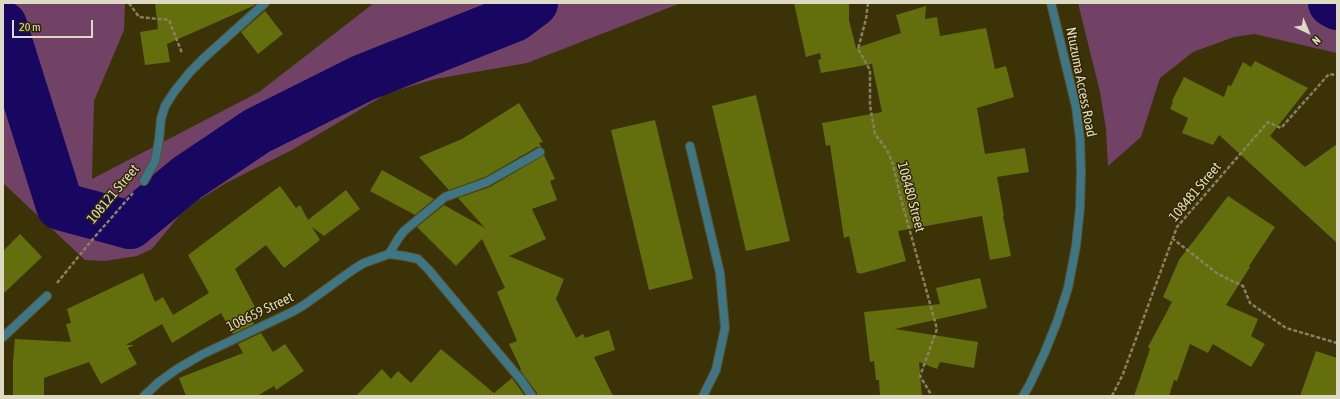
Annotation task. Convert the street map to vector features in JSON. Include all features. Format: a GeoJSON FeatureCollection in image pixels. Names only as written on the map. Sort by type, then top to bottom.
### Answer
{"type":"FeatureCollection","features":[{"type":"Feature","properties":{"kind":"street","name":"108121 Street"},"geometry":{"type":"LineString","coordinates":[[144,181],[155,161],[161,119],[165,106],[190,72],[266,3]]}},
{"type":"Feature","properties":{"kind":"street","name":"Ntuzuma Access Road"},"geometry":{"type":"LineString","coordinates":[[1023,396],[1044,354],[1066,294],[1076,246],[1080,208],[1082,171],[1076,107],[1051,3]]}},
{"type":"Feature","properties":{"kind":"street"},"geometry":{"type":"LineString","coordinates":[[690,146],[720,274],[725,328],[716,370],[703,396]]}},
{"type":"Feature","properties":{"kind":"street"},"geometry":{"type":"LineString","coordinates":[[389,254],[404,231],[445,197],[487,182],[540,152]]}},
{"type":"Feature","properties":{"kind":"street","name":"108659 Street"},"geometry":{"type":"LineString","coordinates":[[144,396],[159,382],[177,369],[203,354],[292,312],[364,263],[389,254],[418,260],[428,268],[521,380],[532,396]]}},
{"type":"Feature","properties":{"kind":"street"},"geometry":{"type":"LineString","coordinates":[[3,337],[47,296]]}},
{"type":"Feature","properties":{"kind":"path"},"geometry":{"type":"LineString","coordinates":[[129,3],[139,17],[169,20],[190,72]]}},
{"type":"Feature","properties":{"kind":"path","name":"108480 Street"},"geometry":{"type":"LineString","coordinates":[[868,3],[866,19],[858,49],[870,70],[870,105],[874,134],[886,150],[893,164],[900,195],[937,329],[920,376],[932,396]]}},
{"type":"Feature","properties":{"kind":"path","name":"108481 Street"},"geometry":{"type":"LineString","coordinates":[[1112,396],[1123,374],[1176,226],[1268,122],[1281,128],[1329,74],[1337,75]]}},
{"type":"Feature","properties":{"kind":"path","name":"108121 Street"},"geometry":{"type":"LineString","coordinates":[[47,296],[92,240],[144,181]]}},
{"type":"Feature","properties":{"kind":"path"},"geometry":{"type":"LineString","coordinates":[[1172,238],[1218,274],[1243,286],[1250,303],[1286,328],[1337,343]]}},
{"type":"Feature","properties":{"kind":"shaded area"},"geometry":{"type":"Polygon","coordinates":[[[3,3],[125,3],[124,30],[94,101],[92,179],[259,92],[374,3],[681,3],[527,63],[435,79],[388,93],[292,150],[226,183],[197,201],[179,216],[152,249],[137,256],[105,261],[85,260],[3,183],[3,3]]]}},
{"type":"Feature","properties":{"kind":"shaded area"},"geometry":{"type":"Polygon","coordinates":[[[1078,3],[1337,3],[1337,53],[1254,34],[1234,37],[1193,52],[1160,78],[1141,137],[1108,166],[1106,129],[1100,92],[1078,3]]]}},
{"type":"Feature","properties":{"kind":"building"},"geometry":{"type":"Polygon","coordinates":[[[155,3],[257,3],[167,44],[170,62],[145,65],[140,32],[158,29],[155,3]]]}},
{"type":"Feature","properties":{"kind":"building"},"geometry":{"type":"Polygon","coordinates":[[[794,3],[849,3],[849,20],[856,48],[901,33],[896,15],[926,6],[925,19],[937,17],[940,36],[986,28],[995,69],[1006,66],[1014,97],[977,108],[985,154],[1025,148],[1029,172],[997,177],[1011,256],[990,260],[982,216],[898,231],[906,261],[860,274],[857,273],[849,236],[844,238],[830,145],[826,146],[822,123],[882,112],[872,64],[821,73],[818,60],[821,59],[820,53],[806,57],[794,3]]]}},
{"type":"Feature","properties":{"kind":"building"},"geometry":{"type":"Polygon","coordinates":[[[265,11],[283,34],[258,54],[241,32],[265,11]]]}},
{"type":"Feature","properties":{"kind":"building"},"geometry":{"type":"Polygon","coordinates":[[[1255,61],[1308,88],[1270,136],[1305,167],[1337,144],[1337,243],[1219,135],[1213,145],[1182,133],[1188,118],[1170,109],[1173,102],[1172,101],[1184,77],[1224,97],[1228,85],[1231,86],[1243,62],[1251,67],[1255,61]]]}},
{"type":"Feature","properties":{"kind":"building"},"geometry":{"type":"Polygon","coordinates":[[[756,95],[790,241],[746,251],[712,106],[756,95]]]}},
{"type":"Feature","properties":{"kind":"building"},"geometry":{"type":"Polygon","coordinates":[[[519,103],[543,142],[539,143],[541,147],[537,147],[485,177],[449,190],[419,157],[462,139],[519,103]]]}},
{"type":"Feature","properties":{"kind":"building"},"geometry":{"type":"Polygon","coordinates":[[[655,120],[693,279],[649,290],[611,130],[655,120]]]}},
{"type":"Feature","properties":{"kind":"building"},"geometry":{"type":"Polygon","coordinates":[[[544,155],[555,179],[550,181],[557,200],[532,209],[546,239],[509,256],[564,279],[556,299],[576,338],[583,334],[585,338],[609,330],[615,350],[594,357],[613,396],[537,396],[537,393],[520,370],[521,369],[509,344],[517,341],[497,292],[505,288],[482,239],[456,266],[417,227],[444,205],[485,228],[458,198],[490,187],[544,155]]]}},
{"type":"Feature","properties":{"kind":"building"},"geometry":{"type":"Polygon","coordinates":[[[382,170],[434,199],[415,215],[370,191],[382,170]]]}},
{"type":"Feature","properties":{"kind":"building"},"geometry":{"type":"Polygon","coordinates":[[[280,186],[296,208],[300,205],[308,220],[346,190],[360,209],[324,236],[312,227],[320,240],[284,268],[266,245],[235,269],[255,307],[247,312],[254,324],[233,334],[221,313],[172,343],[162,324],[126,345],[134,345],[128,348],[137,364],[101,384],[89,362],[44,378],[44,396],[13,396],[13,361],[15,339],[71,342],[66,324],[71,323],[67,309],[143,273],[155,302],[163,297],[173,315],[209,293],[188,255],[280,186]]]}},
{"type":"Feature","properties":{"kind":"building"},"geometry":{"type":"Polygon","coordinates":[[[1228,196],[1275,227],[1249,266],[1250,267],[1226,305],[1258,319],[1251,336],[1265,344],[1251,367],[1213,344],[1208,353],[1190,344],[1177,381],[1174,380],[1169,396],[1134,396],[1150,349],[1148,347],[1172,302],[1163,297],[1179,260],[1228,196]]]}},
{"type":"Feature","properties":{"kind":"building"},"geometry":{"type":"Polygon","coordinates":[[[20,234],[42,257],[3,294],[3,251],[20,234]]]}},
{"type":"Feature","properties":{"kind":"building"},"geometry":{"type":"Polygon","coordinates":[[[980,278],[987,308],[895,329],[978,342],[974,368],[940,362],[937,369],[919,362],[922,396],[880,396],[879,380],[876,380],[874,361],[870,362],[864,312],[940,304],[936,288],[980,278]]]}},
{"type":"Feature","properties":{"kind":"building"},"geometry":{"type":"Polygon","coordinates":[[[261,333],[273,352],[285,344],[304,371],[276,390],[274,386],[257,396],[186,396],[179,378],[243,353],[238,344],[261,333]]]}},
{"type":"Feature","properties":{"kind":"building"},"geometry":{"type":"Polygon","coordinates":[[[441,349],[494,393],[512,378],[525,396],[356,396],[382,369],[391,379],[398,371],[411,383],[441,349]]]}},
{"type":"Feature","properties":{"kind":"building"},"geometry":{"type":"Polygon","coordinates":[[[1316,351],[1337,358],[1337,396],[1300,396],[1316,351]]]}},
{"type":"Feature","properties":{"kind":"waterway"},"geometry":{"type":"LineString","coordinates":[[3,25],[60,206],[130,225],[187,178],[257,131],[363,78],[514,18],[534,3]]}},
{"type":"Feature","properties":{"kind":"waterway"},"geometry":{"type":"LineString","coordinates":[[1332,3],[1337,6]]}}]}
